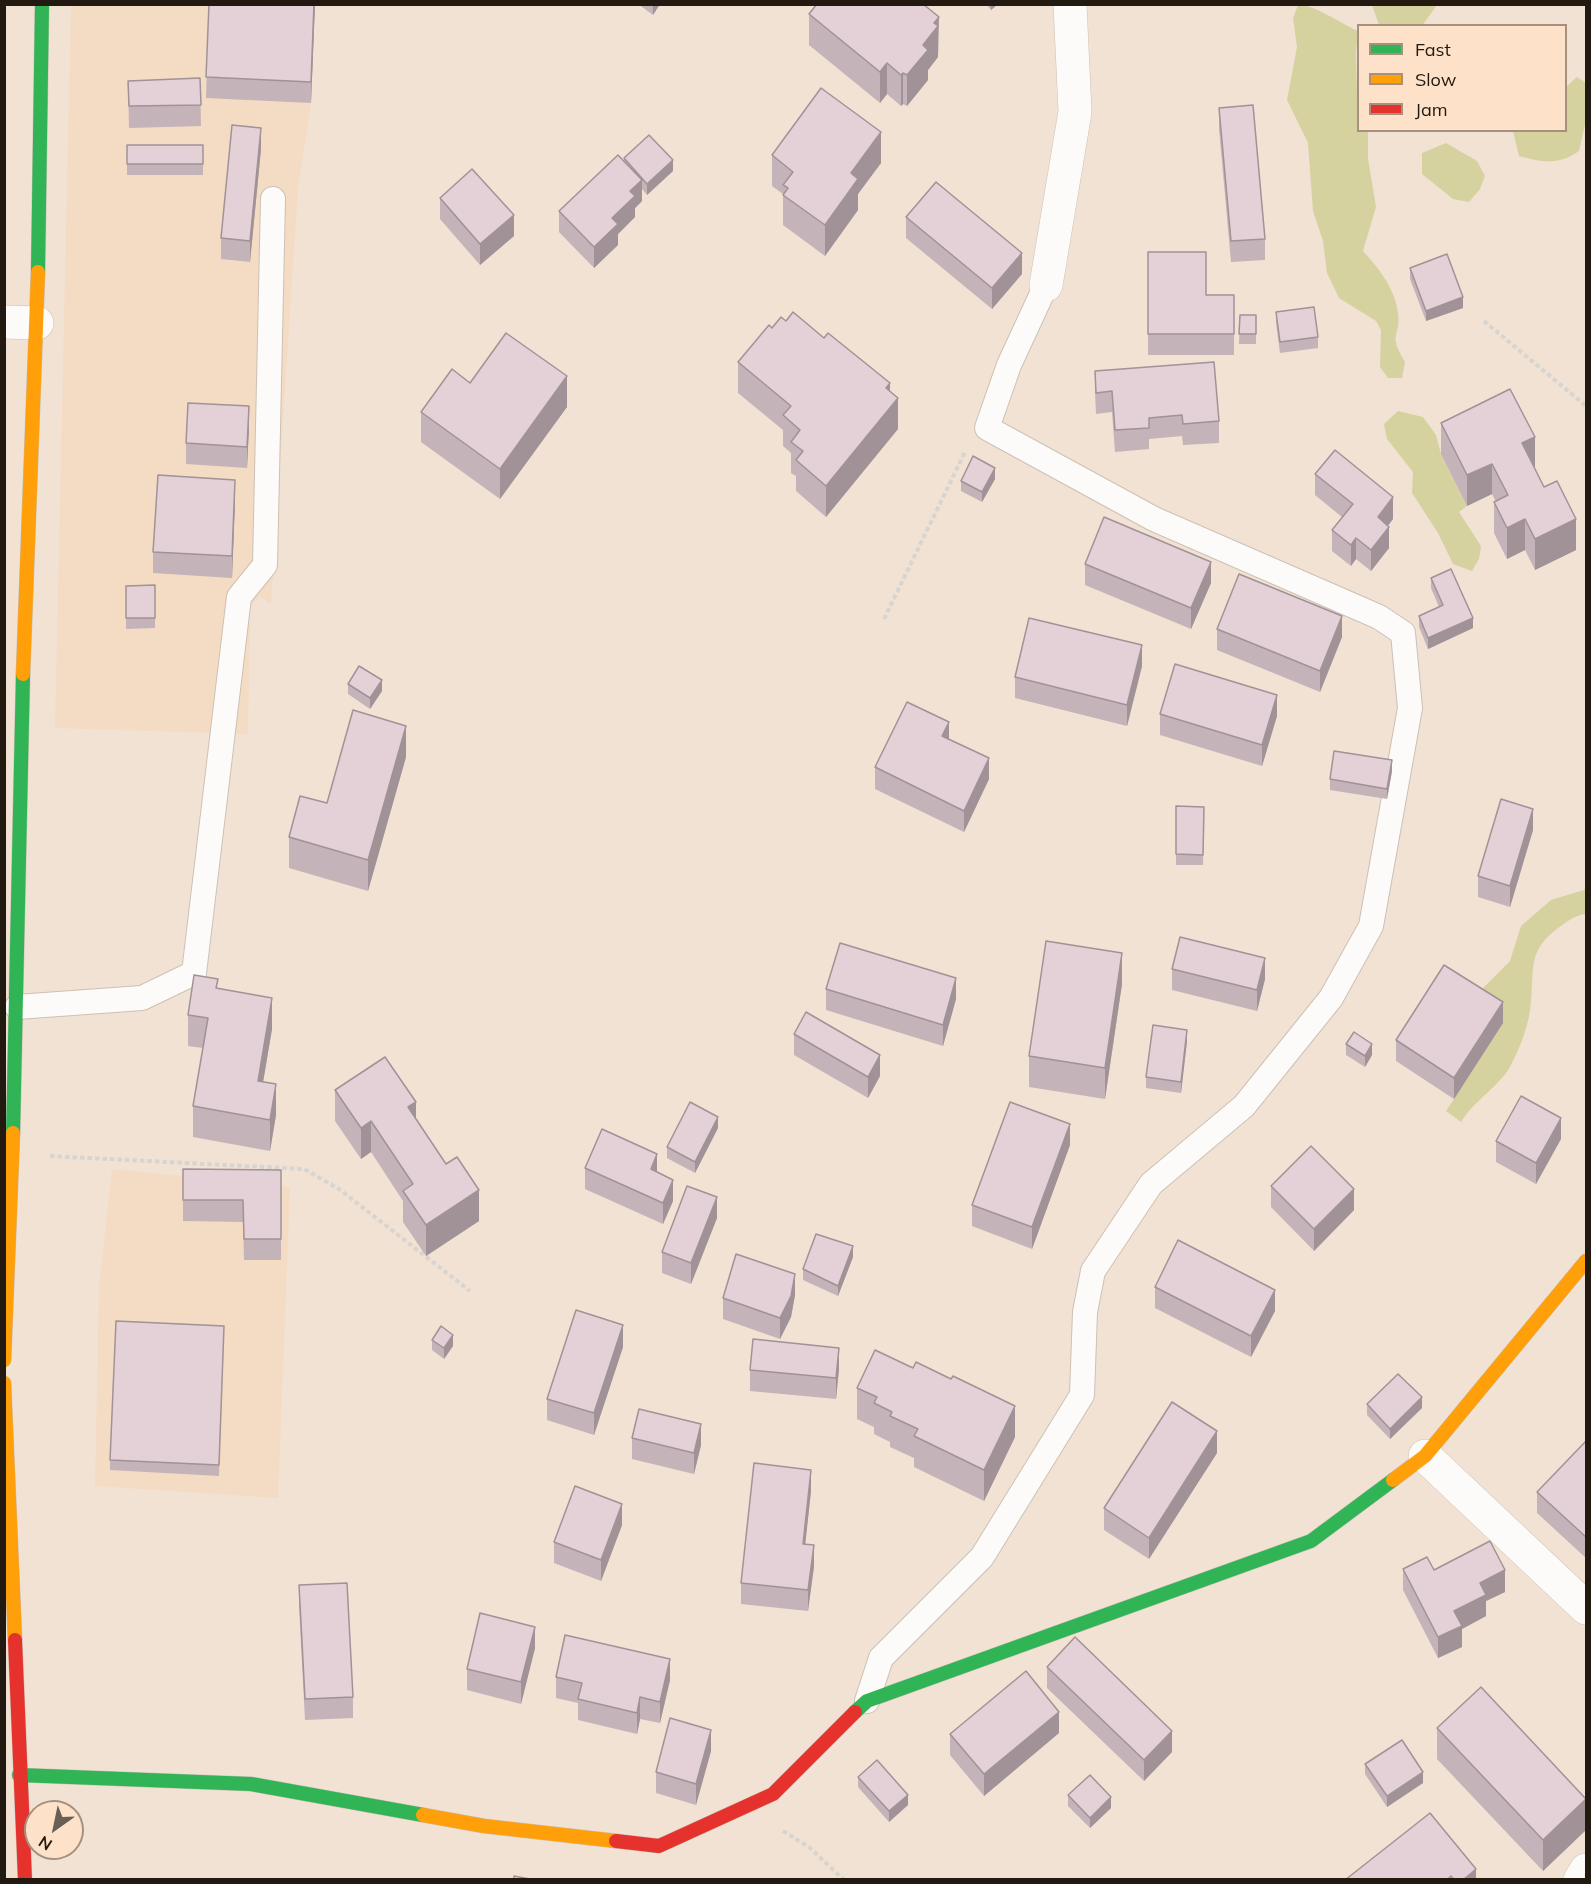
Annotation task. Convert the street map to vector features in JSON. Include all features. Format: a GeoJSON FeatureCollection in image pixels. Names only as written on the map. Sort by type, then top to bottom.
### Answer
{"type":"FeatureCollection","features":[{"type":"Feature","properties":{"kind":"main road"},"geometry":{"type":"LineString","coordinates":[[4,1360],[14,1155],[14,1026],[17,1007],[13,716],[37,323],[42,4]]}},
{"type":"Feature","properties":{"kind":"main road"},"geometry":{"type":"LineString","coordinates":[[19,1775],[251,1784],[484,1826],[659,1846],[773,1794],[867,1701],[1311,1541],[1425,1456],[1587,1261]]}},
{"type":"Feature","properties":{"kind":"main road"},"geometry":{"type":"LineString","coordinates":[[4,1383],[19,1775],[26,1880]]}},
{"type":"Feature","properties":{"kind":"street"},"geometry":{"type":"LineString","coordinates":[[1046,285],[1075,112],[1070,4]]}},
{"type":"Feature","properties":{"kind":"street"},"geometry":{"type":"LineString","coordinates":[[4,322],[37,323]]}},
{"type":"Feature","properties":{"kind":"street"},"geometry":{"type":"LineString","coordinates":[[1425,1456],[1587,1608]]}},
{"type":"Feature","properties":{"kind":"street"},"geometry":{"type":"LineString","coordinates":[[1580,1880],[1587,1870]]}},
{"type":"Feature","properties":{"kind":"lane"},"geometry":{"type":"LineString","coordinates":[[17,1007],[142,998],[194,973],[239,597],[266,565],[273,200]]}},
{"type":"Feature","properties":{"kind":"lane"},"geometry":{"type":"LineString","coordinates":[[867,1701],[881,1658],[982,1557],[1082,1395],[1085,1312],[1093,1271],[1151,1184],[1244,1106],[1317,1016],[1331,998],[1371,926],[1410,708],[1403,633],[1379,617],[1154,519],[987,428],[1010,365],[1046,285]]}},
{"type":"Feature","properties":{"kind":"path"},"geometry":{"type":"LineString","coordinates":[[1484,321],[1587,406]]}},
{"type":"Feature","properties":{"kind":"path"},"geometry":{"type":"LineString","coordinates":[[884,620],[972,439],[987,428]]}},
{"type":"Feature","properties":{"kind":"path"},"geometry":{"type":"LineString","coordinates":[[14,1155],[304,1169],[339,1189],[470,1291]]}},
{"type":"Feature","properties":{"kind":"path"},"geometry":{"type":"LineString","coordinates":[[773,1794],[773,1825],[809,1847],[844,1880]]}},
{"type":"Feature","properties":{"kind":"shaded area"},"geometry":{"type":"Polygon","coordinates":[[[1372,4],[1437,5],[1424,24],[1379,24],[1372,4]]]}},
{"type":"Feature","properties":{"kind":"shaded area"},"geometry":{"type":"Polygon","coordinates":[[[71,5],[315,5],[311,103],[298,188],[271,604],[259,596],[250,608],[248,734],[55,728],[71,5]]]}},
{"type":"Feature","properties":{"kind":"shaded area"},"geometry":{"type":"Polygon","coordinates":[[[1298,5],[1305,6],[1320,11],[1357,30],[1357,132],[1368,132],[1368,159],[1376,207],[1363,251],[1385,279],[1394,295],[1398,313],[1396,340],[1405,362],[1402,378],[1388,378],[1380,367],[1381,330],[1376,321],[1339,298],[1327,273],[1323,241],[1313,211],[1308,143],[1287,100],[1297,47],[1293,18],[1298,5]]]}},
{"type":"Feature","properties":{"kind":"shaded area"},"geometry":{"type":"Polygon","coordinates":[[[1577,77],[1586,83],[1586,120],[1579,151],[1557,161],[1535,160],[1519,156],[1513,132],[1567,132],[1567,86],[1577,77]]]}},
{"type":"Feature","properties":{"kind":"shaded area"},"geometry":{"type":"Polygon","coordinates":[[[1446,143],[1477,161],[1485,176],[1480,189],[1469,202],[1453,199],[1422,174],[1422,153],[1446,143]]]}},
{"type":"Feature","properties":{"kind":"shaded area"},"geometry":{"type":"Polygon","coordinates":[[[1398,411],[1423,417],[1436,435],[1441,454],[1467,506],[1459,512],[1481,546],[1479,559],[1472,571],[1453,564],[1438,533],[1412,493],[1413,472],[1387,439],[1384,424],[1398,411]]]}},
{"type":"Feature","properties":{"kind":"shaded area"},"geometry":{"type":"Polygon","coordinates":[[[1586,886],[1586,914],[1575,917],[1558,928],[1548,936],[1537,952],[1534,960],[1527,1027],[1510,1067],[1461,1122],[1446,1111],[1454,1099],[1479,992],[1510,961],[1521,926],[1551,900],[1584,890],[1586,886]]]}},
{"type":"Feature","properties":{"kind":"shaded area"},"geometry":{"type":"Polygon","coordinates":[[[112,1169],[290,1187],[278,1498],[95,1486],[99,1287],[112,1169]]]}},
{"type":"Feature","properties":{"kind":"building"},"geometry":{"type":"Polygon","coordinates":[[[209,4],[314,4],[311,82],[206,77],[209,4]]]}},
{"type":"Feature","properties":{"kind":"building"},"geometry":{"type":"Polygon","coordinates":[[[817,4],[923,4],[939,17],[934,23],[938,26],[923,45],[928,50],[907,75],[903,73],[901,75],[887,63],[880,72],[809,14],[817,4]]]}},
{"type":"Feature","properties":{"kind":"building"},"geometry":{"type":"Polygon","coordinates":[[[200,78],[201,105],[129,106],[128,81],[200,78]]]}},
{"type":"Feature","properties":{"kind":"building"},"geometry":{"type":"Polygon","coordinates":[[[821,88],[881,132],[851,173],[858,179],[825,225],[783,195],[788,188],[783,185],[793,172],[772,155],[821,88]]]}},
{"type":"Feature","properties":{"kind":"building"},"geometry":{"type":"Polygon","coordinates":[[[1253,105],[1265,239],[1231,241],[1219,108],[1253,105]]]}},
{"type":"Feature","properties":{"kind":"building"},"geometry":{"type":"Polygon","coordinates":[[[232,125],[261,128],[250,241],[221,238],[232,125]]]}},
{"type":"Feature","properties":{"kind":"building"},"geometry":{"type":"Polygon","coordinates":[[[649,135],[673,160],[647,184],[624,158],[649,135]]]}},
{"type":"Feature","properties":{"kind":"building"},"geometry":{"type":"Polygon","coordinates":[[[127,145],[203,145],[203,164],[127,164],[127,145]]]}},
{"type":"Feature","properties":{"kind":"building"},"geometry":{"type":"Polygon","coordinates":[[[618,155],[642,180],[630,191],[635,196],[612,218],[618,224],[594,247],[559,211],[618,155]]]}},
{"type":"Feature","properties":{"kind":"building"},"geometry":{"type":"Polygon","coordinates":[[[472,169],[514,215],[480,244],[440,198],[472,169]]]}},
{"type":"Feature","properties":{"kind":"building"},"geometry":{"type":"Polygon","coordinates":[[[936,182],[1022,253],[992,288],[906,217],[936,182]]]}},
{"type":"Feature","properties":{"kind":"building"},"geometry":{"type":"Polygon","coordinates":[[[1148,252],[1206,252],[1206,295],[1234,295],[1234,334],[1148,334],[1148,252]]]}},
{"type":"Feature","properties":{"kind":"building"},"geometry":{"type":"Polygon","coordinates":[[[1447,254],[1463,297],[1426,311],[1410,268],[1447,254]]]}},
{"type":"Feature","properties":{"kind":"building"},"geometry":{"type":"Polygon","coordinates":[[[1314,307],[1318,337],[1280,342],[1276,312],[1314,307]]]}},
{"type":"Feature","properties":{"kind":"building"},"geometry":{"type":"Polygon","coordinates":[[[793,312],[824,338],[828,333],[890,383],[886,388],[898,398],[826,486],[796,460],[803,451],[791,442],[800,430],[783,415],[791,406],[738,362],[769,325],[772,328],[781,317],[786,321],[793,312]]]}},
{"type":"Feature","properties":{"kind":"building"},"geometry":{"type":"Polygon","coordinates":[[[1240,315],[1256,315],[1256,334],[1239,334],[1240,315]]]}},
{"type":"Feature","properties":{"kind":"building"},"geometry":{"type":"Polygon","coordinates":[[[506,333],[567,376],[500,469],[421,412],[452,369],[470,383],[506,333]]]}},
{"type":"Feature","properties":{"kind":"building"},"geometry":{"type":"Polygon","coordinates":[[[1214,362],[1219,421],[1183,424],[1182,415],[1149,418],[1149,428],[1115,430],[1112,391],[1096,393],[1095,371],[1214,362]]]}},
{"type":"Feature","properties":{"kind":"building"},"geometry":{"type":"Polygon","coordinates":[[[1510,389],[1535,437],[1522,443],[1544,487],[1557,481],[1576,519],[1535,539],[1525,519],[1507,528],[1494,502],[1508,495],[1492,464],[1467,475],[1441,423],[1510,389]]]}},
{"type":"Feature","properties":{"kind":"building"},"geometry":{"type":"Polygon","coordinates":[[[188,403],[249,406],[247,447],[186,443],[188,403]]]}},
{"type":"Feature","properties":{"kind":"building"},"geometry":{"type":"Polygon","coordinates":[[[1335,450],[1393,497],[1378,517],[1389,527],[1371,550],[1356,538],[1351,545],[1332,530],[1353,504],[1315,474],[1335,450]]]}},
{"type":"Feature","properties":{"kind":"building"},"geometry":{"type":"Polygon","coordinates":[[[973,456],[995,468],[982,492],[961,481],[973,456]]]}},
{"type":"Feature","properties":{"kind":"building"},"geometry":{"type":"Polygon","coordinates":[[[158,475],[235,480],[232,556],[153,552],[158,475]]]}},
{"type":"Feature","properties":{"kind":"building"},"geometry":{"type":"Polygon","coordinates":[[[1104,517],[1211,562],[1191,608],[1085,564],[1104,517]]]}},
{"type":"Feature","properties":{"kind":"building"},"geometry":{"type":"Polygon","coordinates":[[[1451,569],[1473,618],[1428,638],[1419,616],[1443,605],[1431,578],[1451,569]]]}},
{"type":"Feature","properties":{"kind":"building"},"geometry":{"type":"Polygon","coordinates":[[[1239,574],[1342,616],[1320,671],[1217,629],[1239,574]]]}},
{"type":"Feature","properties":{"kind":"building"},"geometry":{"type":"Polygon","coordinates":[[[155,585],[155,618],[126,618],[126,586],[155,585]]]}},
{"type":"Feature","properties":{"kind":"building"},"geometry":{"type":"Polygon","coordinates":[[[1029,618],[1142,645],[1127,705],[1015,677],[1029,618]]]}},
{"type":"Feature","properties":{"kind":"building"},"geometry":{"type":"Polygon","coordinates":[[[1175,664],[1277,695],[1262,745],[1160,714],[1175,664]]]}},
{"type":"Feature","properties":{"kind":"building"},"geometry":{"type":"Polygon","coordinates":[[[359,666],[382,680],[370,698],[348,684],[359,666]]]}},
{"type":"Feature","properties":{"kind":"building"},"geometry":{"type":"Polygon","coordinates":[[[907,702],[949,722],[942,736],[989,758],[964,811],[875,767],[907,702]]]}},
{"type":"Feature","properties":{"kind":"building"},"geometry":{"type":"Polygon","coordinates":[[[353,710],[406,726],[368,860],[289,837],[300,796],[327,803],[353,710]]]}},
{"type":"Feature","properties":{"kind":"building"},"geometry":{"type":"Polygon","coordinates":[[[1334,751],[1392,760],[1387,789],[1330,779],[1334,751]]]}},
{"type":"Feature","properties":{"kind":"building"},"geometry":{"type":"Polygon","coordinates":[[[1501,799],[1533,809],[1510,886],[1478,876],[1501,799]]]}},
{"type":"Feature","properties":{"kind":"building"},"geometry":{"type":"Polygon","coordinates":[[[1176,806],[1204,807],[1203,855],[1176,854],[1176,806]]]}},
{"type":"Feature","properties":{"kind":"building"},"geometry":{"type":"Polygon","coordinates":[[[1180,937],[1265,958],[1257,990],[1172,969],[1180,937]]]}},
{"type":"Feature","properties":{"kind":"building"},"geometry":{"type":"Polygon","coordinates":[[[1046,941],[1122,953],[1105,1068],[1029,1056],[1046,941]]]}},
{"type":"Feature","properties":{"kind":"building"},"geometry":{"type":"Polygon","coordinates":[[[840,943],[956,978],[943,1025],[826,989],[840,943]]]}},
{"type":"Feature","properties":{"kind":"building"},"geometry":{"type":"Polygon","coordinates":[[[1444,965],[1503,1002],[1454,1078],[1396,1040],[1444,965]]]}},
{"type":"Feature","properties":{"kind":"building"},"geometry":{"type":"Polygon","coordinates":[[[194,975],[218,979],[216,988],[272,998],[258,1081],[276,1084],[270,1120],[193,1106],[208,1018],[188,1015],[194,975]]]}},
{"type":"Feature","properties":{"kind":"building"},"geometry":{"type":"Polygon","coordinates":[[[806,1012],[880,1055],[868,1077],[794,1034],[806,1012]]]}},
{"type":"Feature","properties":{"kind":"building"},"geometry":{"type":"Polygon","coordinates":[[[1153,1025],[1187,1030],[1181,1082],[1146,1077],[1153,1025]]]}},
{"type":"Feature","properties":{"kind":"building"},"geometry":{"type":"Polygon","coordinates":[[[1354,1032],[1372,1044],[1365,1056],[1346,1044],[1354,1032]]]}},
{"type":"Feature","properties":{"kind":"building"},"geometry":{"type":"Polygon","coordinates":[[[385,1057],[416,1102],[408,1107],[446,1164],[457,1157],[479,1190],[426,1225],[403,1191],[413,1184],[371,1121],[361,1128],[335,1090],[385,1057]]]}},
{"type":"Feature","properties":{"kind":"building"},"geometry":{"type":"Polygon","coordinates":[[[1521,1096],[1561,1118],[1536,1163],[1496,1141],[1521,1096]]]}},
{"type":"Feature","properties":{"kind":"building"},"geometry":{"type":"Polygon","coordinates":[[[690,1102],[718,1117],[695,1162],[667,1147],[690,1102]]]}},
{"type":"Feature","properties":{"kind":"building"},"geometry":{"type":"Polygon","coordinates":[[[1010,1102],[1070,1124],[1032,1227],[972,1205],[1010,1102]]]}},
{"type":"Feature","properties":{"kind":"building"},"geometry":{"type":"Polygon","coordinates":[[[602,1129],[657,1154],[651,1169],[673,1180],[663,1203],[585,1168],[602,1129]]]}},
{"type":"Feature","properties":{"kind":"building"},"geometry":{"type":"Polygon","coordinates":[[[1311,1146],[1354,1189],[1314,1229],[1271,1186],[1311,1146]]]}},
{"type":"Feature","properties":{"kind":"building"},"geometry":{"type":"Polygon","coordinates":[[[183,1169],[281,1170],[281,1239],[244,1239],[243,1200],[183,1200],[183,1169]]]}},
{"type":"Feature","properties":{"kind":"building"},"geometry":{"type":"Polygon","coordinates":[[[687,1186],[717,1197],[691,1263],[662,1252],[687,1186]]]}},
{"type":"Feature","properties":{"kind":"building"},"geometry":{"type":"Polygon","coordinates":[[[816,1234],[853,1246],[838,1286],[803,1269],[816,1234]]]}},
{"type":"Feature","properties":{"kind":"building"},"geometry":{"type":"Polygon","coordinates":[[[1178,1240],[1275,1290],[1251,1336],[1155,1287],[1178,1240]]]}},
{"type":"Feature","properties":{"kind":"building"},"geometry":{"type":"Polygon","coordinates":[[[736,1254],[795,1274],[791,1296],[780,1318],[723,1298],[736,1254]]]}},
{"type":"Feature","properties":{"kind":"building"},"geometry":{"type":"Polygon","coordinates":[[[576,1310],[623,1325],[594,1413],[547,1399],[576,1310]]]}},
{"type":"Feature","properties":{"kind":"building"},"geometry":{"type":"Polygon","coordinates":[[[116,1321],[224,1326],[219,1465],[110,1460],[116,1321]]]}},
{"type":"Feature","properties":{"kind":"building"},"geometry":{"type":"Polygon","coordinates":[[[441,1326],[453,1335],[444,1348],[432,1340],[441,1326]]]}},
{"type":"Feature","properties":{"kind":"building"},"geometry":{"type":"Polygon","coordinates":[[[753,1339],[839,1348],[836,1378],[750,1370],[753,1339]]]}},
{"type":"Feature","properties":{"kind":"building"},"geometry":{"type":"Polygon","coordinates":[[[875,1350],[913,1368],[916,1362],[951,1379],[953,1376],[1015,1406],[984,1470],[914,1436],[918,1429],[890,1416],[892,1412],[874,1403],[877,1397],[857,1388],[875,1350]]]}},
{"type":"Feature","properties":{"kind":"building"},"geometry":{"type":"Polygon","coordinates":[[[1398,1374],[1422,1397],[1390,1429],[1367,1404],[1398,1374]]]}},
{"type":"Feature","properties":{"kind":"building"},"geometry":{"type":"Polygon","coordinates":[[[1172,1402],[1217,1431],[1149,1538],[1104,1508],[1172,1402]]]}},
{"type":"Feature","properties":{"kind":"building"},"geometry":{"type":"Polygon","coordinates":[[[639,1409],[701,1424],[694,1453],[632,1438],[639,1409]]]}},
{"type":"Feature","properties":{"kind":"building"},"geometry":{"type":"Polygon","coordinates":[[[1587,1442],[1587,1538],[1537,1492],[1587,1442]]]}},
{"type":"Feature","properties":{"kind":"building"},"geometry":{"type":"Polygon","coordinates":[[[754,1463],[811,1470],[803,1544],[814,1545],[808,1590],[741,1583],[754,1463]]]}},
{"type":"Feature","properties":{"kind":"building"},"geometry":{"type":"Polygon","coordinates":[[[575,1486],[622,1504],[601,1560],[554,1542],[575,1486]]]}},
{"type":"Feature","properties":{"kind":"building"},"geometry":{"type":"Polygon","coordinates":[[[1490,1541],[1505,1570],[1480,1583],[1486,1595],[1454,1611],[1462,1626],[1438,1637],[1403,1569],[1427,1557],[1434,1570],[1490,1541]]]}},
{"type":"Feature","properties":{"kind":"building"},"geometry":{"type":"Polygon","coordinates":[[[347,1583],[353,1697],[305,1699],[299,1585],[347,1583]]]}},
{"type":"Feature","properties":{"kind":"building"},"geometry":{"type":"Polygon","coordinates":[[[480,1613],[535,1627],[521,1682],[467,1669],[480,1613]]]}},
{"type":"Feature","properties":{"kind":"building"},"geometry":{"type":"Polygon","coordinates":[[[565,1635],[670,1659],[660,1702],[640,1697],[637,1713],[578,1699],[582,1683],[556,1677],[565,1635]]]}},
{"type":"Feature","properties":{"kind":"building"},"geometry":{"type":"Polygon","coordinates":[[[1075,1637],[1172,1731],[1144,1760],[1047,1667],[1075,1637]]]}},
{"type":"Feature","properties":{"kind":"building"},"geometry":{"type":"Polygon","coordinates":[[[1026,1671],[1059,1712],[984,1774],[950,1734],[1026,1671]]]}},
{"type":"Feature","properties":{"kind":"building"},"geometry":{"type":"Polygon","coordinates":[[[1481,1687],[1586,1799],[1543,1840],[1437,1728],[1481,1687]]]}},
{"type":"Feature","properties":{"kind":"building"},"geometry":{"type":"Polygon","coordinates":[[[670,1718],[711,1730],[696,1784],[656,1772],[670,1718]]]}},
{"type":"Feature","properties":{"kind":"building"},"geometry":{"type":"Polygon","coordinates":[[[1402,1740],[1423,1772],[1387,1796],[1365,1764],[1402,1740]]]}},
{"type":"Feature","properties":{"kind":"building"},"geometry":{"type":"Polygon","coordinates":[[[877,1760],[908,1795],[889,1811],[858,1777],[877,1760]]]}},
{"type":"Feature","properties":{"kind":"building"},"geometry":{"type":"Polygon","coordinates":[[[1090,1775],[1111,1797],[1090,1818],[1068,1795],[1090,1775]]]}},
{"type":"Feature","properties":{"kind":"building"},"geometry":{"type":"Polygon","coordinates":[[[1430,1813],[1476,1869],[1463,1880],[1454,1880],[1451,1876],[1447,1880],[1345,1880],[1430,1813]]]}},
{"type":"Feature","properties":{"kind":"building"},"geometry":{"type":"Polygon","coordinates":[[[514,1876],[535,1880],[514,1880],[514,1876]]]}},
{"type":"Feature","properties":{"kind":"traffic: fast"},"geometry":{"type":"LineString","coordinates":[[38,272],[42,4]]}},
{"type":"Feature","properties":{"kind":"traffic: fast"},"geometry":{"type":"LineString","coordinates":[[13,1133],[23,674]]}},
{"type":"Feature","properties":{"kind":"traffic: fast"},"geometry":{"type":"LineString","coordinates":[[855,1712],[867,1701],[1311,1541],[1393,1480]]}},
{"type":"Feature","properties":{"kind":"traffic: fast"},"geometry":{"type":"LineString","coordinates":[[19,1775],[251,1784],[423,1815]]}},
{"type":"Feature","properties":{"kind":"traffic: slow"},"geometry":{"type":"LineString","coordinates":[[23,674],[38,272]]}},
{"type":"Feature","properties":{"kind":"traffic: slow"},"geometry":{"type":"LineString","coordinates":[[4,1360],[13,1133]]}},
{"type":"Feature","properties":{"kind":"traffic: slow"},"geometry":{"type":"LineString","coordinates":[[1393,1480],[1425,1456],[1586,1261]]}},
{"type":"Feature","properties":{"kind":"traffic: slow"},"geometry":{"type":"LineString","coordinates":[[4,1383],[15,1640]]}},
{"type":"Feature","properties":{"kind":"traffic: slow"},"geometry":{"type":"LineString","coordinates":[[423,1815],[484,1826],[616,1841]]}},
{"type":"Feature","properties":{"kind":"traffic: jam"},"geometry":{"type":"LineString","coordinates":[[15,1640],[25,1880]]}},
{"type":"Feature","properties":{"kind":"traffic: jam"},"geometry":{"type":"LineString","coordinates":[[616,1841],[659,1846],[773,1794],[855,1712]]}}]}
